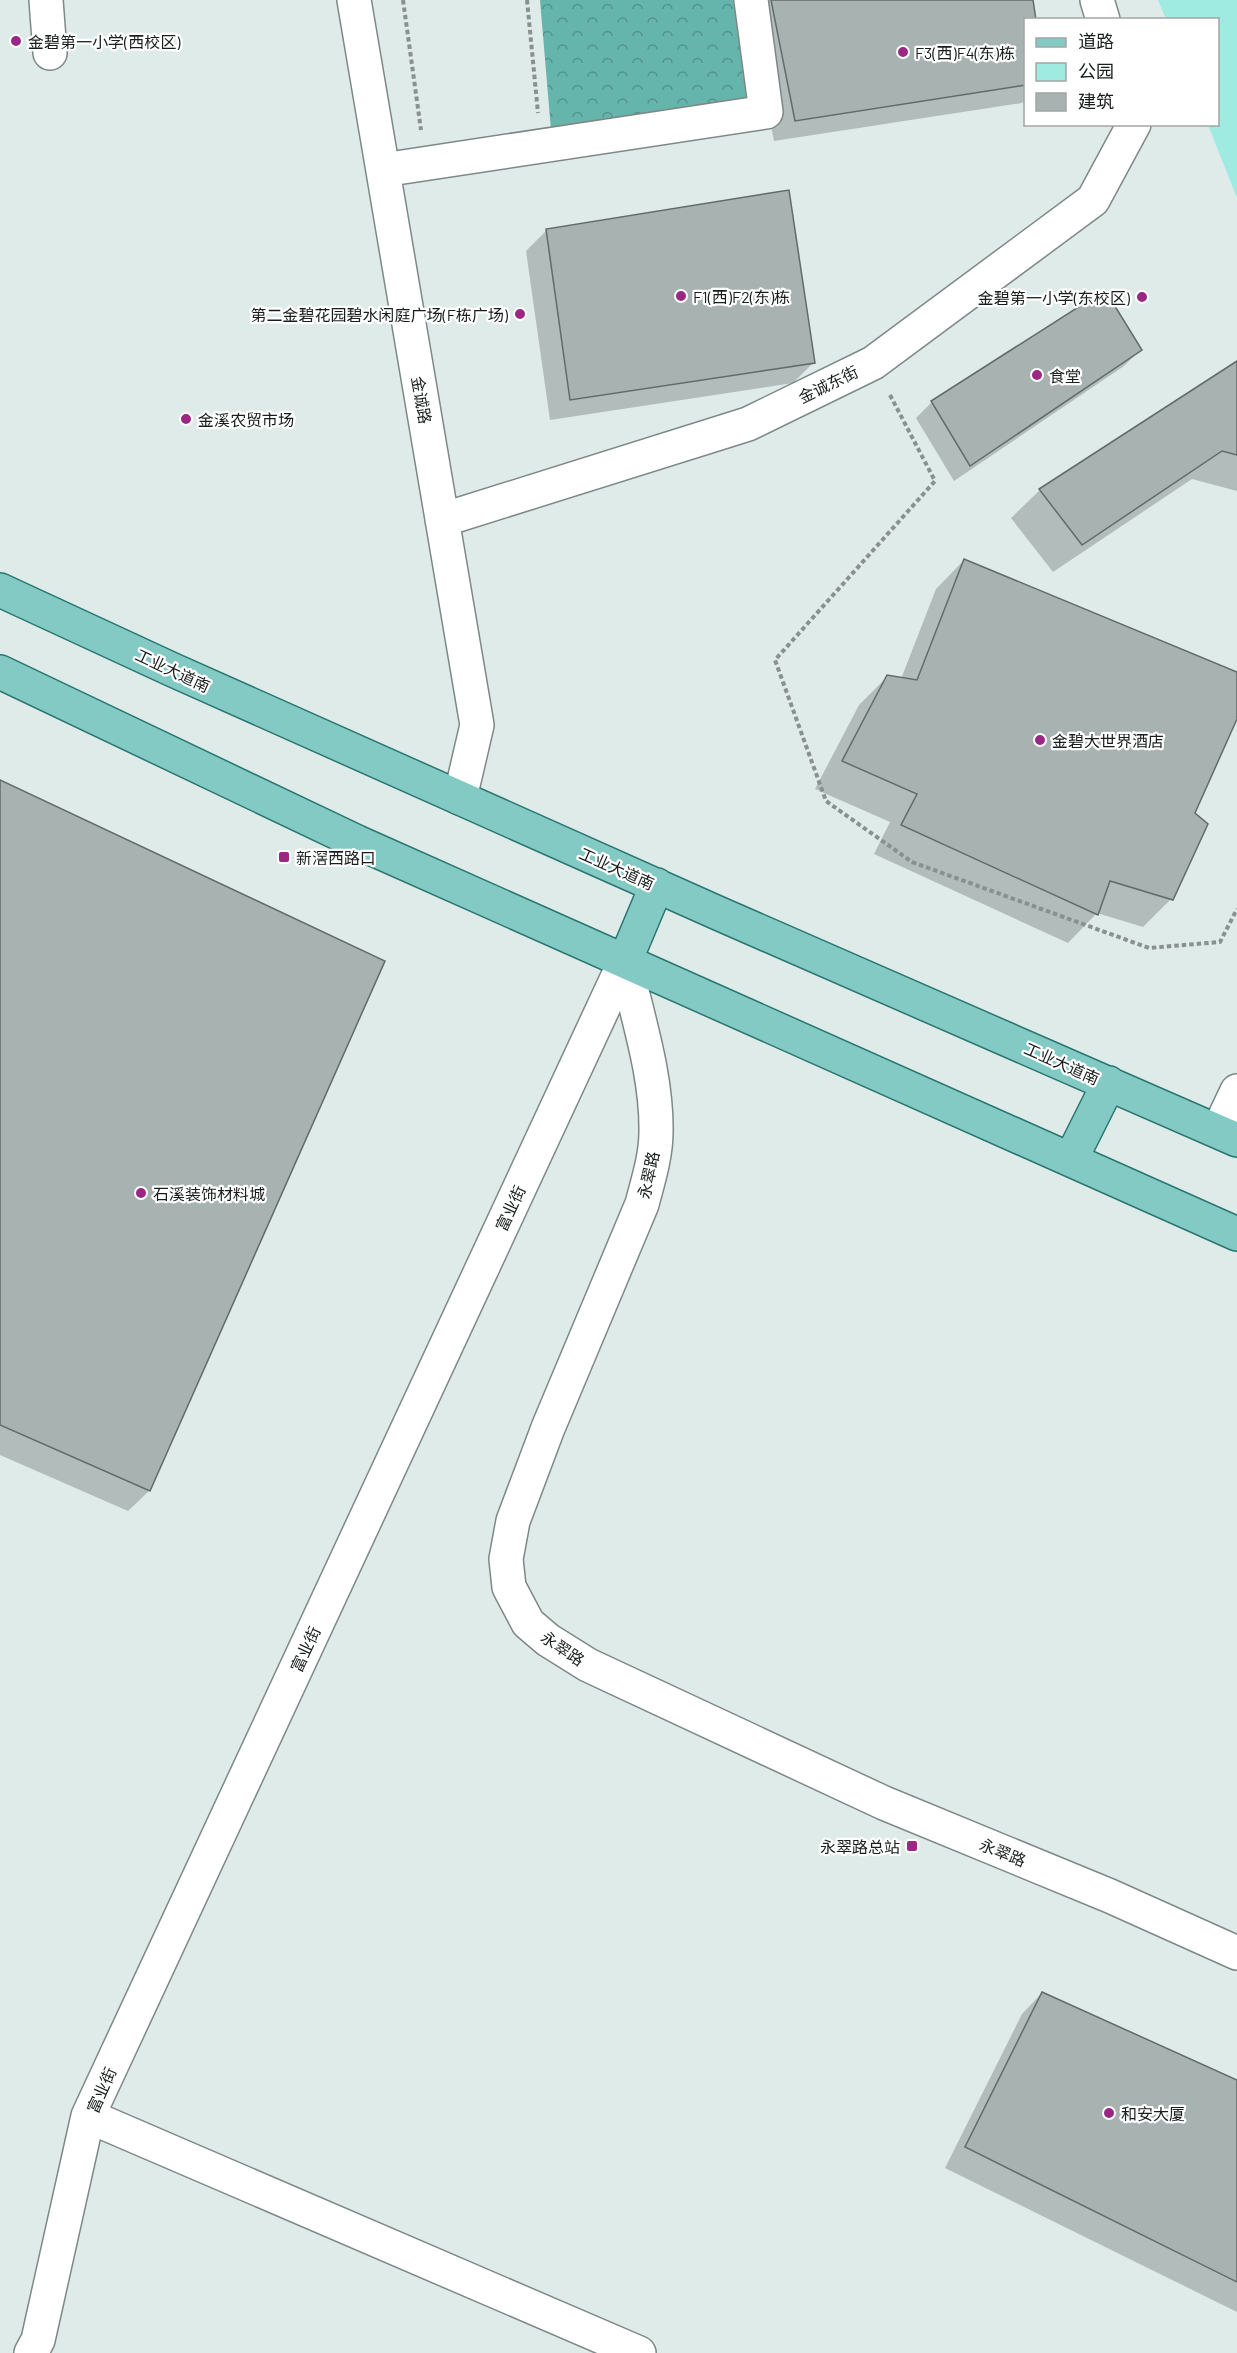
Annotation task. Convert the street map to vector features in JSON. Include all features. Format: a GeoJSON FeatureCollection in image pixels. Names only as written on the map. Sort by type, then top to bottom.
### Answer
{"type":"FeatureCollection","features":[{"type":"Feature","properties":{"kind":"main road","name":"工业大道南"},"geometry":{"type":"LineString","coordinates":[[0,590],[460,798],[1228,1135]]}},
{"type":"Feature","properties":{"kind":"main road"},"geometry":{"type":"LineString","coordinates":[[0,672],[346,837],[1071,1158],[1237,1234]]}},
{"type":"Feature","properties":{"kind":"main road"},"geometry":{"type":"LineString","coordinates":[[625,961],[657,885]]}},
{"type":"Feature","properties":{"kind":"main road"},"geometry":{"type":"LineString","coordinates":[[1071,1158],[1109,1083]]}},
{"type":"Feature","properties":{"kind":"street"},"geometry":{"type":"LineString","coordinates":[[46,0],[50,53]]}},
{"type":"Feature","properties":{"kind":"street","name":"金诚路"},"geometry":{"type":"LineString","coordinates":[[354,0],[477,725],[460,798]]}},
{"type":"Feature","properties":{"kind":"street"},"geometry":{"type":"LineString","coordinates":[[382,170],[766,112],[751,0]]}},
{"type":"Feature","properties":{"kind":"street"},"geometry":{"type":"LineString","coordinates":[[1097,0],[1102,18]]}},
{"type":"Feature","properties":{"kind":"street","name":"金诚东街"},"geometry":{"type":"LineString","coordinates":[[442,520],[748,424],[873,363],[1093,200],[1133,126]]}},
{"type":"Feature","properties":{"kind":"street","name":"永翠路"},"geometry":{"type":"LineString","coordinates":[[625,961],[653,1085],[656,1133],[650,1173],[642,1204],[548,1428],[513,1521],[506,1559],[509,1587],[528,1623],[548,1640],[598,1670],[884,1803],[1110,1896],[1237,1953]]}},
{"type":"Feature","properties":{"kind":"street","name":"富业街"},"geometry":{"type":"LineString","coordinates":[[31,2353],[38,2340],[88,2116],[625,961]]}},
{"type":"Feature","properties":{"kind":"street"},"geometry":{"type":"LineString","coordinates":[[1228,1135],[1237,1091]]}},
{"type":"Feature","properties":{"kind":"street"},"geometry":{"type":"LineString","coordinates":[[88,2116],[639,2353]]}},
{"type":"Feature","properties":{"kind":"path"},"geometry":{"type":"LineString","coordinates":[[403,0],[426,164]]}},
{"type":"Feature","properties":{"kind":"path"},"geometry":{"type":"LineString","coordinates":[[527,0],[542,146]]}},
{"type":"Feature","properties":{"kind":"path"},"geometry":{"type":"LineString","coordinates":[[873,363],[935,481],[775,660],[826,801],[912,862],[1149,948],[1220,942],[1237,909]]}},
{"type":"Feature","properties":{"kind":"green space"},"geometry":{"type":"Polygon","coordinates":[[[540,0],[733,0],[750,105],[551,130],[540,0]]]}},
{"type":"Feature","properties":{"kind":"green space"},"geometry":{"type":"Polygon","coordinates":[[[1158,0],[1237,0],[1237,198],[1208,126],[1219,126],[1219,18],[1166,18],[1158,0]]]}},
{"type":"Feature","properties":{"kind":"building","name":"F3(西)F4(东)栋"},"geometry":{"type":"Polygon","coordinates":[[[771,0],[1033,0],[1036,18],[1024,18],[1024,85],[795,121],[771,0]]]}},
{"type":"Feature","properties":{"kind":"building","name":"F1(西)F2(东)栋"},"geometry":{"type":"Polygon","coordinates":[[[789,190],[815,363],[570,400],[546,229],[789,190]]]}},
{"type":"Feature","properties":{"kind":"building","name":"食堂"},"geometry":{"type":"Polygon","coordinates":[[[1105,290],[1142,350],[970,466],[931,401],[1105,290]]]}},
{"type":"Feature","properties":{"kind":"building"},"geometry":{"type":"Polygon","coordinates":[[[1237,361],[1237,455],[1222,451],[1082,545],[1039,489],[1237,361]]]}},
{"type":"Feature","properties":{"kind":"building","name":"金碧大世界酒店"},"geometry":{"type":"Polygon","coordinates":[[[964,559],[1237,672],[1237,719],[1195,813],[1208,824],[1173,900],[1110,881],[1098,915],[901,825],[917,794],[842,761],[887,675],[917,680],[964,559]]]}},
{"type":"Feature","properties":{"kind":"building","name":"石溪装饰材料城"},"geometry":{"type":"Polygon","coordinates":[[[0,780],[385,961],[150,1491],[0,1425],[0,780]]]}},
{"type":"Feature","properties":{"kind":"building","name":"和安大厦"},"geometry":{"type":"Polygon","coordinates":[[[1042,1992],[1237,2080],[1237,2282],[965,2147],[1042,1992]]]}},
{"type":"Feature","properties":{"kind":"place","name":"金碧第一小学(西校区)"},"geometry":{"type":"Point","coordinates":[16,41]}},
{"type":"Feature","properties":{"kind":"place","name":"F3(西)F4(东)栋"},"geometry":{"type":"Point","coordinates":[903,52]}},
{"type":"Feature","properties":{"kind":"place","name":"F1(西)F2(东)栋"},"geometry":{"type":"Point","coordinates":[681,296]}},
{"type":"Feature","properties":{"kind":"place","name":"金碧第一小学(东校区)"},"geometry":{"type":"Point","coordinates":[1142,297]}},
{"type":"Feature","properties":{"kind":"place","name":"第二金碧花园碧水闲庭广场(F栋广场)"},"geometry":{"type":"Point","coordinates":[520,314]}},
{"type":"Feature","properties":{"kind":"place","name":"食堂"},"geometry":{"type":"Point","coordinates":[1037,375]}},
{"type":"Feature","properties":{"kind":"place","name":"金溪农贸市场"},"geometry":{"type":"Point","coordinates":[186,419]}},
{"type":"Feature","properties":{"kind":"place","name":"金碧大世界酒店"},"geometry":{"type":"Point","coordinates":[1040,740]}},
{"type":"Feature","properties":{"kind":"place","name":"新滘西路口"},"geometry":{"type":"Point","coordinates":[284,857]}},
{"type":"Feature","properties":{"kind":"place","name":"石溪装饰材料城"},"geometry":{"type":"Point","coordinates":[141,1193]}},
{"type":"Feature","properties":{"kind":"place","name":"永翠路总站"},"geometry":{"type":"Point","coordinates":[912,1846]}},
{"type":"Feature","properties":{"kind":"place","name":"和安大厦"},"geometry":{"type":"Point","coordinates":[1109,2113]}}]}
